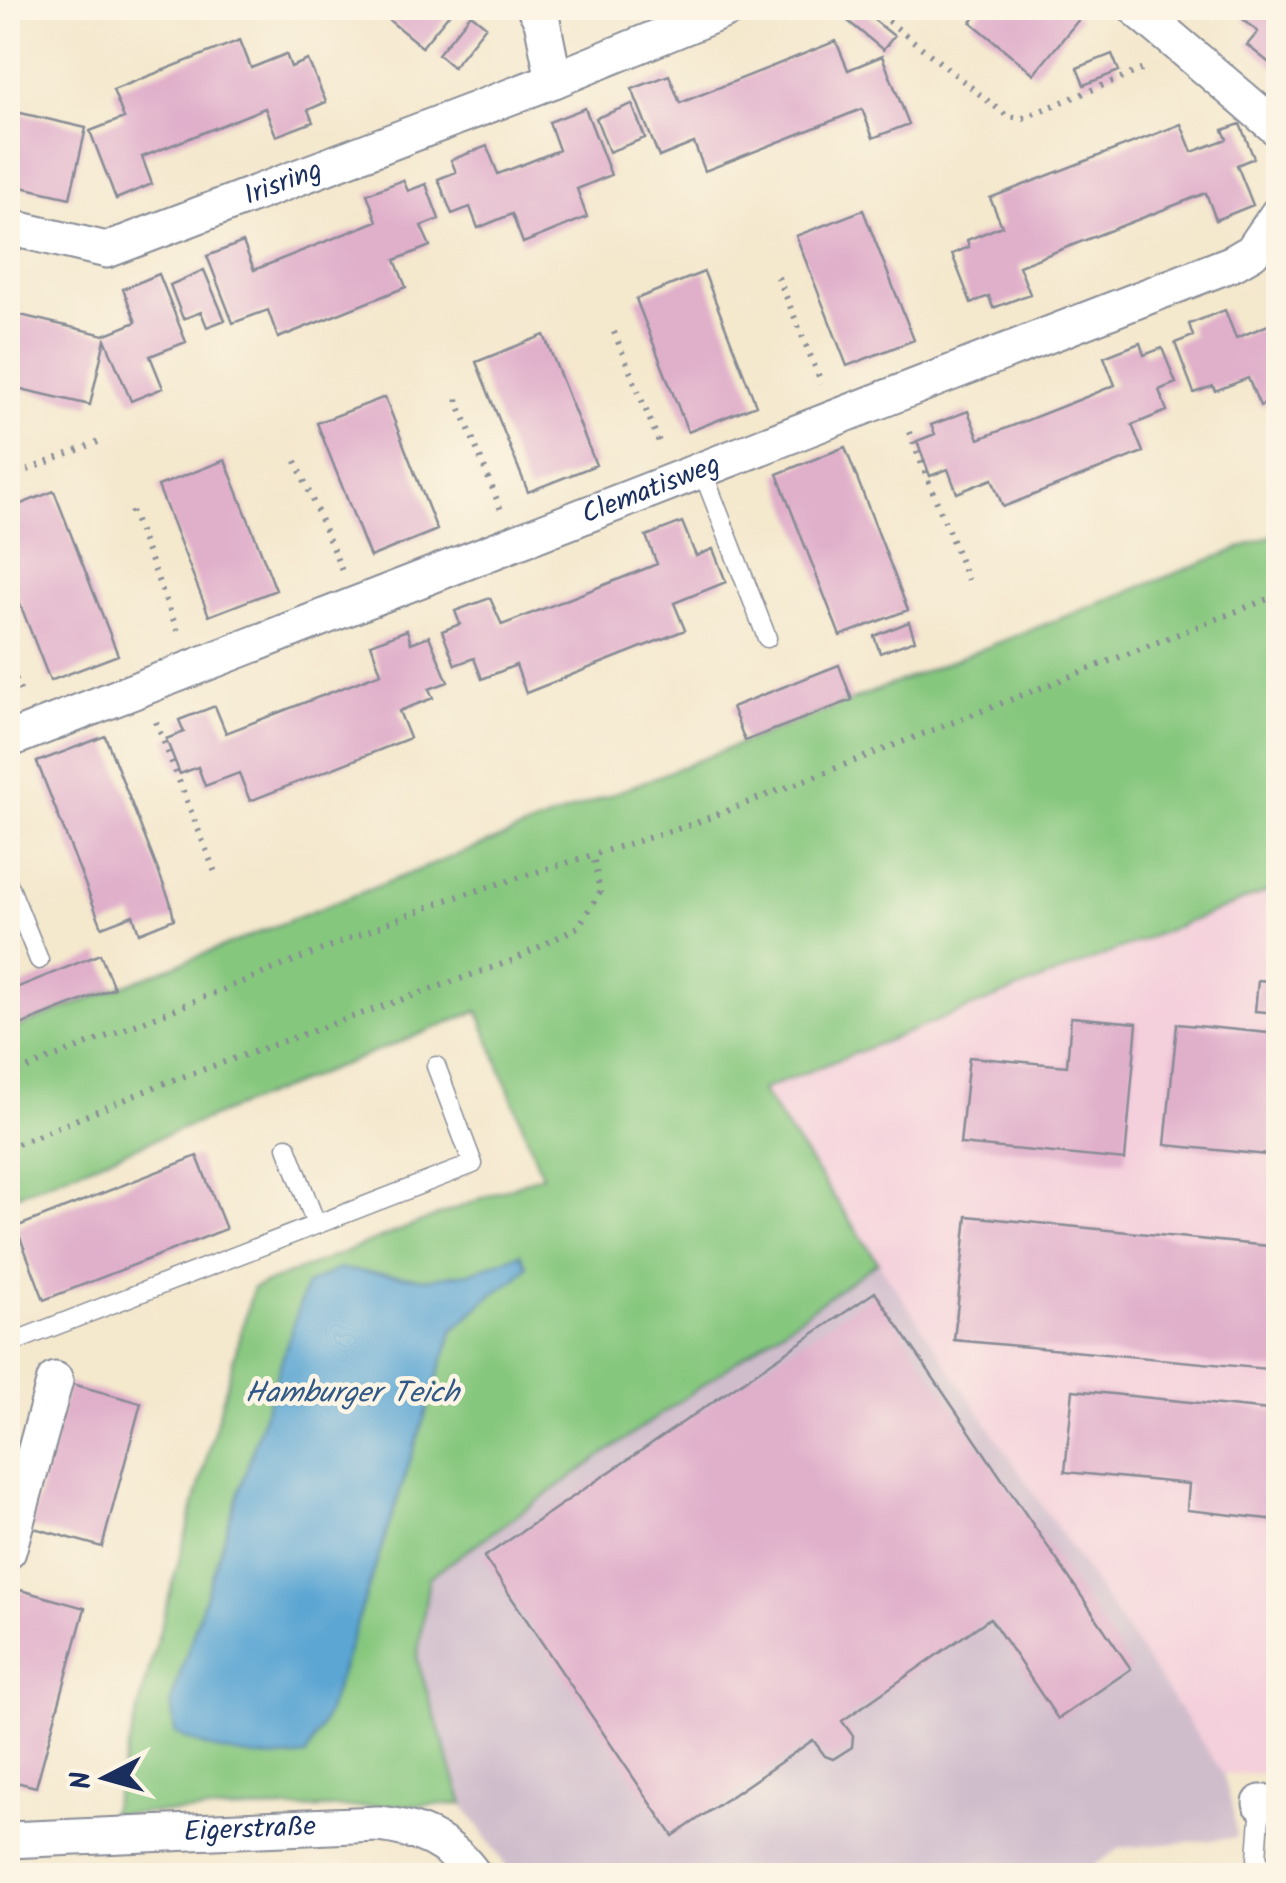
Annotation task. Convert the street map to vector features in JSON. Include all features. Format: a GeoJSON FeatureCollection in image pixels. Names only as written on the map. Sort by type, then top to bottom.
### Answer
{"type":"FeatureCollection","features":[{"type":"Feature","properties":{"kind":"street"},"geometry":{"type":"LineString","coordinates":[[535,8],[542,21],[554,80]]}},
{"type":"Feature","properties":{"kind":"street","name":"Irisring"},"geometry":{"type":"LineString","coordinates":[[8,227],[107,250],[554,80],[730,8]]}},
{"type":"Feature","properties":{"kind":"street"},"geometry":{"type":"LineString","coordinates":[[1136,8],[1278,129]]}},
{"type":"Feature","properties":{"kind":"street","name":"Clematisweg"},"geometry":{"type":"LineString","coordinates":[[8,740],[1233,263],[1252,252],[1278,214]]}},
{"type":"Feature","properties":{"kind":"street"},"geometry":{"type":"LineString","coordinates":[[8,1550],[55,1380]]}},
{"type":"Feature","properties":{"kind":"street","name":"Eigerstraße"},"geometry":{"type":"LineString","coordinates":[[8,1840],[406,1826],[450,1849],[474,1876]]}},
{"type":"Feature","properties":{"kind":"lane"},"geometry":{"type":"LineString","coordinates":[[688,475],[767,638]]}},
{"type":"Feature","properties":{"kind":"lane"},"geometry":{"type":"LineString","coordinates":[[8,882],[38,960]]}},
{"type":"Feature","properties":{"kind":"lane"},"geometry":{"type":"LineString","coordinates":[[8,1344],[473,1164],[436,1066]]}},
{"type":"Feature","properties":{"kind":"lane"},"geometry":{"type":"LineString","coordinates":[[288,1146],[316,1224]]}},
{"type":"Feature","properties":{"kind":"lane"},"geometry":{"type":"LineString","coordinates":[[1266,1876],[1256,1858],[1270,1803]]}},
{"type":"Feature","properties":{"kind":"path"},"geometry":{"type":"LineString","coordinates":[[8,29],[11,8]]}},
{"type":"Feature","properties":{"kind":"path"},"geometry":{"type":"LineString","coordinates":[[872,8],[1006,116],[1022,118],[1171,57],[1181,44]]}},
{"type":"Feature","properties":{"kind":"path"},"geometry":{"type":"LineString","coordinates":[[778,276],[835,418]]}},
{"type":"Feature","properties":{"kind":"path"},"geometry":{"type":"LineString","coordinates":[[614,332],[688,475]]}},
{"type":"Feature","properties":{"kind":"path"},"geometry":{"type":"LineString","coordinates":[[894,395],[968,580]]}},
{"type":"Feature","properties":{"kind":"path"},"geometry":{"type":"LineString","coordinates":[[457,399],[514,543]]}},
{"type":"Feature","properties":{"kind":"path"},"geometry":{"type":"LineString","coordinates":[[8,478],[98,442]]}},
{"type":"Feature","properties":{"kind":"path"},"geometry":{"type":"LineString","coordinates":[[296,461],[355,605]]}},
{"type":"Feature","properties":{"kind":"path"},"geometry":{"type":"LineString","coordinates":[[131,511],[193,668]]}},
{"type":"Feature","properties":{"kind":"path"},"geometry":{"type":"LineString","coordinates":[[8,1076],[446,900],[693,824],[1278,594]]}},
{"type":"Feature","properties":{"kind":"path"},"geometry":{"type":"LineString","coordinates":[[142,688],[216,875]]}},
{"type":"Feature","properties":{"kind":"path"},"geometry":{"type":"LineString","coordinates":[[8,1148],[162,1084],[514,960],[578,927],[600,892],[594,855]]}},
{"type":"Feature","properties":{"kind":"shaded area"},"geometry":{"type":"Polygon","coordinates":[[[1278,887],[1278,1773],[1223,1774],[760,1090],[1278,887]]]}},
{"type":"Feature","properties":{"kind":"shaded area"},"geometry":{"type":"Polygon","coordinates":[[[878,1262],[1223,1774],[1236,1838],[1120,1848],[1079,1875],[512,1875],[463,1804],[417,1660],[429,1577],[878,1262]]]}},
{"type":"Feature","properties":{"kind":"green space"},"geometry":{"type":"Polygon","coordinates":[[[1278,533],[1278,887],[761,1090],[878,1262],[429,1577],[417,1660],[463,1804],[110,1814],[253,1288],[542,1175],[478,1011],[8,1198],[8,1031],[1278,533]],[[520,1254],[469,1273],[426,1279],[338,1269],[327,1714],[453,1330],[491,1295],[517,1278],[520,1254]]]}},
{"type":"Feature","properties":{"kind":"water","name":"Hamburger Teich"},"geometry":{"type":"Polygon","coordinates":[[[520,1254],[527,1266],[517,1278],[491,1295],[453,1330],[327,1714],[306,1756],[239,1755],[175,1733],[171,1702],[306,1285],[338,1269],[426,1279],[469,1273],[520,1254]]]}},
{"type":"Feature","properties":{"kind":"building"},"geometry":{"type":"Polygon","coordinates":[[[374,8],[454,8],[422,47],[374,8]]]}},
{"type":"Feature","properties":{"kind":"building"},"geometry":{"type":"Polygon","coordinates":[[[859,8],[894,36],[883,50],[848,21],[859,8]]]}},
{"type":"Feature","properties":{"kind":"building"},"geometry":{"type":"Polygon","coordinates":[[[983,8],[1067,8],[1080,18],[1034,74],[971,22],[983,8]]]}},
{"type":"Feature","properties":{"kind":"building"},"geometry":{"type":"Polygon","coordinates":[[[1252,8],[1278,8],[1278,70],[1247,45],[1258,32],[1243,19],[1252,8]]]}},
{"type":"Feature","properties":{"kind":"building"},"geometry":{"type":"Polygon","coordinates":[[[471,14],[486,26],[453,67],[438,54],[471,14]]]}},
{"type":"Feature","properties":{"kind":"building"},"geometry":{"type":"Polygon","coordinates":[[[240,40],[251,68],[286,54],[291,67],[308,60],[326,102],[308,110],[313,122],[276,136],[265,108],[142,157],[152,184],[116,199],[90,131],[124,118],[113,90],[240,40]]]}},
{"type":"Feature","properties":{"kind":"building"},"geometry":{"type":"Polygon","coordinates":[[[836,41],[848,70],[882,56],[909,124],[873,138],[862,109],[705,171],[694,143],[659,157],[632,89],[669,75],[680,103],[836,41]]]}},
{"type":"Feature","properties":{"kind":"building"},"geometry":{"type":"Polygon","coordinates":[[[1112,54],[1119,71],[1084,85],[1077,68],[1112,54]]]}},
{"type":"Feature","properties":{"kind":"building"},"geometry":{"type":"Polygon","coordinates":[[[632,104],[645,138],[609,152],[596,118],[632,104]]]}},
{"type":"Feature","properties":{"kind":"building"},"geometry":{"type":"Polygon","coordinates":[[[585,108],[611,175],[577,189],[587,217],[523,243],[512,214],[478,228],[470,207],[452,214],[438,179],[456,172],[451,160],[487,146],[498,174],[529,162],[559,150],[549,122],[585,108]]]}},
{"type":"Feature","properties":{"kind":"building"},"geometry":{"type":"Polygon","coordinates":[[[12,111],[86,128],[70,198],[8,184],[8,114],[12,111]]]}},
{"type":"Feature","properties":{"kind":"building"},"geometry":{"type":"Polygon","coordinates":[[[1181,124],[1192,152],[1227,139],[1223,130],[1240,124],[1254,158],[1237,165],[1253,205],[1216,220],[1206,193],[1019,266],[1030,294],[993,308],[989,296],[971,303],[952,254],[969,247],[967,240],[1002,226],[990,198],[1181,124]]]}},
{"type":"Feature","properties":{"kind":"building"},"geometry":{"type":"Polygon","coordinates":[[[403,180],[408,191],[426,184],[439,219],[421,226],[430,246],[395,260],[406,287],[278,338],[268,310],[233,323],[207,256],[243,242],[254,270],[377,221],[367,194],[403,180]]]}},
{"type":"Feature","properties":{"kind":"building"},"geometry":{"type":"Polygon","coordinates":[[[863,210],[914,340],[847,366],[796,236],[863,210]]]}},
{"type":"Feature","properties":{"kind":"building"},"geometry":{"type":"Polygon","coordinates":[[[204,270],[225,320],[207,327],[201,312],[183,319],[170,285],[204,270]]]}},
{"type":"Feature","properties":{"kind":"building"},"geometry":{"type":"Polygon","coordinates":[[[704,272],[756,405],[688,432],[636,299],[704,272]]]}},
{"type":"Feature","properties":{"kind":"building"},"geometry":{"type":"Polygon","coordinates":[[[159,274],[186,342],[150,356],[163,388],[131,401],[105,339],[90,405],[8,386],[8,312],[104,335],[136,322],[123,289],[159,274]]]}},
{"type":"Feature","properties":{"kind":"building"},"geometry":{"type":"Polygon","coordinates":[[[1225,310],[1236,338],[1278,321],[1278,399],[1260,406],[1248,378],[1215,391],[1213,386],[1194,393],[1175,343],[1193,336],[1189,324],[1225,310]]]}},
{"type":"Feature","properties":{"kind":"building"},"geometry":{"type":"Polygon","coordinates":[[[544,335],[596,465],[528,492],[476,362],[544,335]]]}},
{"type":"Feature","properties":{"kind":"building"},"geometry":{"type":"Polygon","coordinates":[[[1140,343],[1144,355],[1162,348],[1176,383],[1159,390],[1167,411],[1132,425],[1143,452],[1003,507],[992,479],[957,493],[948,469],[930,476],[917,441],[935,434],[931,425],[968,411],[979,439],[1081,399],[1115,385],[1104,357],[1140,343]]]}},
{"type":"Feature","properties":{"kind":"building"},"geometry":{"type":"Polygon","coordinates":[[[385,397],[437,530],[370,557],[317,423],[385,397]]]}},
{"type":"Feature","properties":{"kind":"building"},"geometry":{"type":"Polygon","coordinates":[[[845,447],[908,610],[840,636],[777,474],[845,447]]]}},
{"type":"Feature","properties":{"kind":"building"},"geometry":{"type":"Polygon","coordinates":[[[225,460],[276,590],[209,616],[158,486],[225,460]]]}},
{"type":"Feature","properties":{"kind":"building"},"geometry":{"type":"Polygon","coordinates":[[[54,491],[118,655],[50,681],[8,573],[8,509],[54,491]]]}},
{"type":"Feature","properties":{"kind":"building"},"geometry":{"type":"Polygon","coordinates":[[[682,522],[696,556],[713,549],[726,582],[674,603],[685,630],[526,693],[516,665],[482,679],[474,658],[455,665],[442,631],[460,624],[455,611],[490,598],[502,625],[627,576],[657,564],[646,536],[682,522]]]}},
{"type":"Feature","properties":{"kind":"building"},"geometry":{"type":"Polygon","coordinates":[[[909,622],[915,640],[880,653],[874,636],[909,622]]]}},
{"type":"Feature","properties":{"kind":"building"},"geometry":{"type":"Polygon","coordinates":[[[407,630],[411,643],[429,636],[448,682],[429,689],[433,698],[399,711],[410,738],[250,801],[239,773],[205,786],[198,767],[180,774],[166,739],[184,732],[179,720],[215,706],[226,733],[381,673],[371,644],[407,630]]]}},
{"type":"Feature","properties":{"kind":"building"},"geometry":{"type":"Polygon","coordinates":[[[839,665],[852,700],[745,741],[732,707],[839,665]]]}},
{"type":"Feature","properties":{"kind":"building"},"geometry":{"type":"Polygon","coordinates":[[[105,736],[174,919],[139,933],[133,915],[102,927],[37,762],[105,736]]]}},
{"type":"Feature","properties":{"kind":"building"},"geometry":{"type":"Polygon","coordinates":[[[100,954],[114,988],[8,1030],[8,991],[100,954]]]}},
{"type":"Feature","properties":{"kind":"building"},"geometry":{"type":"Polygon","coordinates":[[[1258,980],[1278,982],[1278,1013],[1255,1011],[1258,980]]]}},
{"type":"Feature","properties":{"kind":"building"},"geometry":{"type":"Polygon","coordinates":[[[1071,1017],[1137,1023],[1125,1160],[960,1144],[969,1057],[1067,1066],[1071,1017]]]}},
{"type":"Feature","properties":{"kind":"building"},"geometry":{"type":"Polygon","coordinates":[[[1177,1024],[1278,1034],[1278,1156],[1165,1145],[1177,1024]]]}},
{"type":"Feature","properties":{"kind":"building"},"geometry":{"type":"Polygon","coordinates":[[[197,1156],[226,1229],[44,1300],[16,1227],[197,1156]]]}},
{"type":"Feature","properties":{"kind":"building"},"geometry":{"type":"Polygon","coordinates":[[[967,1216],[1278,1247],[1278,1370],[954,1340],[967,1216]]]}},
{"type":"Feature","properties":{"kind":"building"},"geometry":{"type":"Polygon","coordinates":[[[875,1292],[1131,1669],[1058,1719],[990,1618],[842,1721],[853,1736],[852,1747],[833,1759],[825,1756],[813,1740],[673,1836],[484,1557],[875,1292]]]}},
{"type":"Feature","properties":{"kind":"building"},"geometry":{"type":"Polygon","coordinates":[[[69,1383],[141,1403],[102,1547],[30,1527],[69,1383]]]}},
{"type":"Feature","properties":{"kind":"building"},"geometry":{"type":"Polygon","coordinates":[[[1073,1390],[1278,1411],[1278,1520],[1187,1510],[1189,1484],[1065,1472],[1073,1390]]]}},
{"type":"Feature","properties":{"kind":"building"},"geometry":{"type":"Polygon","coordinates":[[[13,1588],[85,1608],[36,1787],[8,1780],[8,1608],[13,1588]]]}}]}
